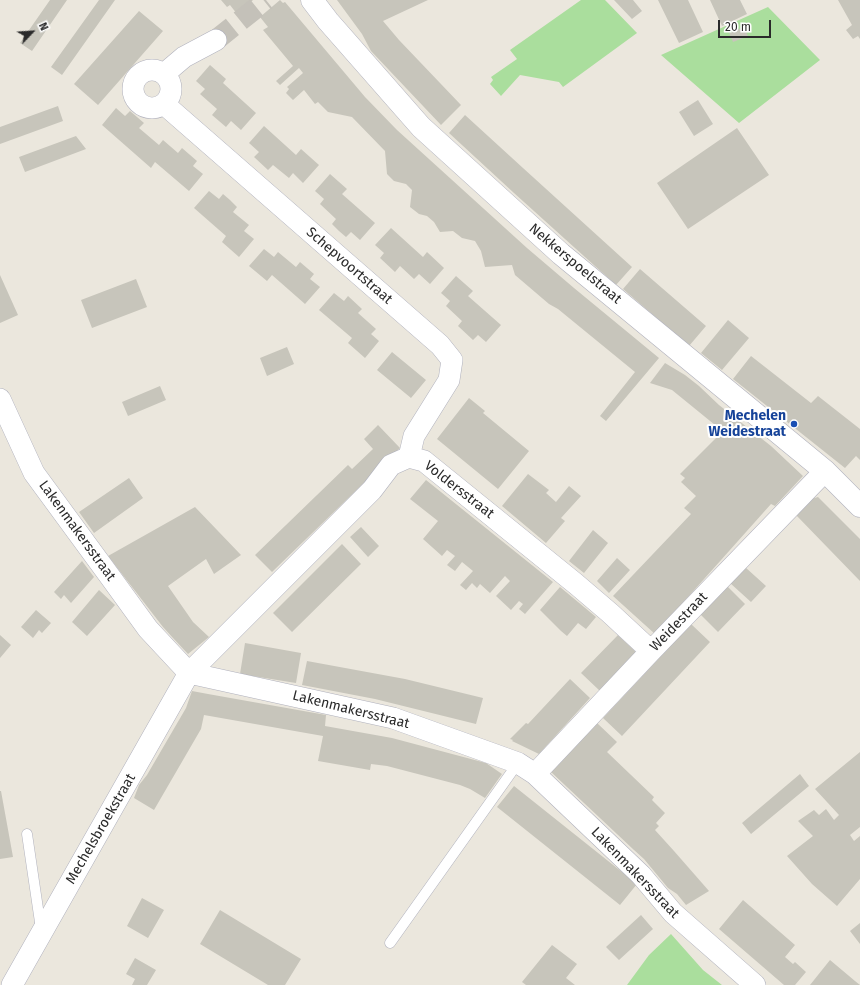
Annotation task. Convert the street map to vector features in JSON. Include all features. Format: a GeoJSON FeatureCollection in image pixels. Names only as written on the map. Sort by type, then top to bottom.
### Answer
{"type":"FeatureCollection","features":[{"type":"Feature","properties":{"kind":"main road","name":"Nekkerspoelstraat"},"geometry":{"type":"LineString","coordinates":[[312,0],[328,21],[421,127],[561,254],[825,470],[860,506]]}},
{"type":"Feature","properties":{"kind":"street"},"geometry":{"type":"LineString","coordinates":[[164,74],[184,57],[216,40]]}},
{"type":"Feature","properties":{"kind":"street"},"geometry":{"type":"LineString","coordinates":[[147,70],[159,71],[164,74],[170,82],[171,92],[164,104],[159,107],[152,108],[141,105],[136,100],[132,88],[137,76],[147,70]]}},
{"type":"Feature","properties":{"kind":"street","name":"Schepvoortstraat"},"geometry":{"type":"LineString","coordinates":[[164,104],[440,345],[452,360],[449,380],[414,436],[409,457]]}},
{"type":"Feature","properties":{"kind":"street","name":"Lakenmakersstraat"},"geometry":{"type":"LineString","coordinates":[[0,400],[34,473],[148,629],[189,673],[393,718],[527,769],[641,875],[673,913],[755,985]]}},
{"type":"Feature","properties":{"kind":"street","name":"Voldersstraat"},"geometry":{"type":"LineString","coordinates":[[189,673],[372,490],[392,465],[409,457],[424,461],[576,584],[651,651]]}},
{"type":"Feature","properties":{"kind":"street","name":"Weidestraat"},"geometry":{"type":"LineString","coordinates":[[527,769],[651,651],[825,470]]}},
{"type":"Feature","properties":{"kind":"street","name":"Mechelsbroekstraat"},"geometry":{"type":"LineString","coordinates":[[12,985],[189,673]]}},
{"type":"Feature","properties":{"kind":"lane"},"geometry":{"type":"LineString","coordinates":[[390,943],[527,769]]}},
{"type":"Feature","properties":{"kind":"lane"},"geometry":{"type":"LineString","coordinates":[[27,834],[41,933]]}},
{"type":"Feature","properties":{"kind":"green space"},"geometry":{"type":"Polygon","coordinates":[[[581,0],[605,0],[637,33],[563,87],[559,82],[520,75],[501,96],[490,84],[493,80],[491,77],[517,59],[510,50],[581,0]]]}},
{"type":"Feature","properties":{"kind":"green space"},"geometry":{"type":"Polygon","coordinates":[[[768,7],[820,60],[739,123],[661,55],[768,7]]]}},
{"type":"Feature","properties":{"kind":"green space"},"geometry":{"type":"Polygon","coordinates":[[[671,934],[703,970],[722,985],[627,985],[649,955],[671,934]]]}},
{"type":"Feature","properties":{"kind":"building"},"geometry":{"type":"Polygon","coordinates":[[[50,0],[67,0],[32,51],[20,43],[50,0]]]}},
{"type":"Feature","properties":{"kind":"building"},"geometry":{"type":"Polygon","coordinates":[[[99,0],[115,0],[62,75],[51,67],[99,0]]]}},
{"type":"Feature","properties":{"kind":"building"},"geometry":{"type":"Polygon","coordinates":[[[221,0],[253,0],[237,14],[230,5],[227,7],[221,0]]]}},
{"type":"Feature","properties":{"kind":"building"},"geometry":{"type":"Polygon","coordinates":[[[280,0],[283,3],[285,2],[365,97],[397,130],[527,248],[659,358],[606,421],[600,416],[635,372],[515,275],[512,265],[485,267],[481,251],[475,241],[462,238],[453,231],[440,232],[434,222],[427,216],[419,214],[410,207],[412,190],[406,184],[394,181],[387,174],[385,151],[352,117],[328,112],[318,102],[315,104],[304,90],[293,100],[286,93],[289,89],[287,87],[303,73],[299,68],[280,85],[276,81],[293,66],[263,30],[268,27],[260,17],[280,0]]]}},
{"type":"Feature","properties":{"kind":"building"},"geometry":{"type":"Polygon","coordinates":[[[337,0],[428,0],[383,21],[399,40],[461,105],[441,125],[371,51],[362,34],[337,0]]]}},
{"type":"Feature","properties":{"kind":"building"},"geometry":{"type":"Polygon","coordinates":[[[614,0],[633,0],[642,11],[632,19],[614,0]]]}},
{"type":"Feature","properties":{"kind":"building"},"geometry":{"type":"Polygon","coordinates":[[[658,0],[688,0],[703,32],[679,43],[658,0]]]}},
{"type":"Feature","properties":{"kind":"building"},"geometry":{"type":"Polygon","coordinates":[[[710,0],[740,0],[747,14],[722,26],[710,0]]]}},
{"type":"Feature","properties":{"kind":"building"},"geometry":{"type":"Polygon","coordinates":[[[838,0],[860,0],[860,39],[858,36],[853,39],[846,30],[852,25],[838,0]]]}},
{"type":"Feature","properties":{"kind":"building"},"geometry":{"type":"Polygon","coordinates":[[[139,11],[163,31],[98,105],[74,84],[139,11]]]}},
{"type":"Feature","properties":{"kind":"building"},"geometry":{"type":"Polygon","coordinates":[[[744,27],[748,36],[733,42],[729,33],[744,27]]]}},
{"type":"Feature","properties":{"kind":"building"},"geometry":{"type":"Polygon","coordinates":[[[210,65],[226,79],[223,83],[256,113],[241,130],[231,121],[226,127],[212,115],[217,109],[200,94],[205,89],[196,81],[210,65]]]}},
{"type":"Feature","properties":{"kind":"building"},"geometry":{"type":"Polygon","coordinates":[[[698,100],[713,124],[694,136],[679,112],[698,100]]]}},
{"type":"Feature","properties":{"kind":"building"},"geometry":{"type":"Polygon","coordinates":[[[58,106],[63,121],[0,144],[0,127],[58,106]]]}},
{"type":"Feature","properties":{"kind":"building"},"geometry":{"type":"Polygon","coordinates":[[[116,108],[125,116],[130,111],[144,123],[139,128],[159,145],[163,140],[178,153],[182,148],[197,161],[193,166],[203,174],[189,191],[155,162],[151,168],[102,125],[116,108]]]}},
{"type":"Feature","properties":{"kind":"building"},"geometry":{"type":"Polygon","coordinates":[[[465,115],[632,267],[616,285],[449,133],[465,115]]]}},
{"type":"Feature","properties":{"kind":"building"},"geometry":{"type":"Polygon","coordinates":[[[264,126],[296,155],[301,149],[319,165],[303,183],[293,173],[289,178],[273,165],[268,170],[254,157],[259,152],[249,143],[264,126]]]}},
{"type":"Feature","properties":{"kind":"building"},"geometry":{"type":"Polygon","coordinates":[[[737,128],[769,175],[688,229],[657,183],[737,128]]]}},
{"type":"Feature","properties":{"kind":"building"},"geometry":{"type":"Polygon","coordinates":[[[76,136],[86,149],[25,172],[19,157],[76,136]]]}},
{"type":"Feature","properties":{"kind":"building"},"geometry":{"type":"Polygon","coordinates":[[[330,174],[347,189],[342,194],[375,223],[360,240],[351,232],[346,237],[339,231],[332,224],[336,219],[320,204],[324,199],[315,191],[330,174]]]}},
{"type":"Feature","properties":{"kind":"building"},"geometry":{"type":"Polygon","coordinates":[[[209,191],[219,199],[223,194],[237,207],[233,212],[249,225],[244,231],[254,239],[239,257],[222,242],[226,236],[194,208],[209,191]]]}},
{"type":"Feature","properties":{"kind":"building"},"geometry":{"type":"Polygon","coordinates":[[[391,228],[423,257],[427,252],[444,268],[430,284],[419,274],[414,279],[400,266],[395,272],[380,258],[384,253],[375,245],[391,228]]]}},
{"type":"Feature","properties":{"kind":"building"},"geometry":{"type":"Polygon","coordinates":[[[264,249],[274,257],[278,252],[296,267],[300,262],[314,274],[310,279],[320,287],[305,304],[272,275],[267,281],[249,266],[264,249]]]}},
{"type":"Feature","properties":{"kind":"building"},"geometry":{"type":"Polygon","coordinates":[[[640,269],[706,326],[689,346],[623,289],[640,269]]]}},
{"type":"Feature","properties":{"kind":"building"},"geometry":{"type":"Polygon","coordinates":[[[0,275],[18,315],[0,323],[0,275]]]}},
{"type":"Feature","properties":{"kind":"building"},"geometry":{"type":"Polygon","coordinates":[[[456,276],[473,291],[468,296],[501,325],[486,342],[478,335],[473,340],[458,326],[462,321],[446,306],[450,301],[441,293],[456,276]]]}},
{"type":"Feature","properties":{"kind":"building"},"geometry":{"type":"Polygon","coordinates":[[[136,279],[147,307],[92,328],[81,300],[136,279]]]}},
{"type":"Feature","properties":{"kind":"building"},"geometry":{"type":"Polygon","coordinates":[[[334,293],[344,301],[348,296],[362,309],[358,313],[376,329],[371,334],[379,341],[365,358],[348,343],[352,338],[319,310],[334,293]]]}},
{"type":"Feature","properties":{"kind":"building"},"geometry":{"type":"Polygon","coordinates":[[[728,320],[749,338],[722,370],[701,353],[728,320]]]}},
{"type":"Feature","properties":{"kind":"building"},"geometry":{"type":"Polygon","coordinates":[[[287,347],[294,364],[267,376],[260,358],[287,347]]]}},
{"type":"Feature","properties":{"kind":"building"},"geometry":{"type":"Polygon","coordinates":[[[392,352],[426,380],[411,398],[377,370],[392,352]]]}},
{"type":"Feature","properties":{"kind":"building"},"geometry":{"type":"Polygon","coordinates":[[[751,356],[811,403],[818,396],[860,429],[860,460],[856,456],[845,468],[733,379],[751,356]]]}},
{"type":"Feature","properties":{"kind":"building"},"geometry":{"type":"Polygon","coordinates":[[[665,363],[685,375],[699,386],[719,405],[771,446],[803,476],[775,506],[771,504],[655,634],[613,596],[691,514],[684,508],[696,496],[681,482],[685,478],[680,474],[718,436],[711,429],[715,425],[672,390],[650,383],[665,363]]]}},
{"type":"Feature","properties":{"kind":"building"},"geometry":{"type":"Polygon","coordinates":[[[160,386],[166,400],[128,416],[122,402],[160,386]]]}},
{"type":"Feature","properties":{"kind":"building"},"geometry":{"type":"Polygon","coordinates":[[[469,398],[485,411],[483,413],[529,451],[498,489],[437,439],[469,398]]]}},
{"type":"Feature","properties":{"kind":"building"},"geometry":{"type":"Polygon","coordinates":[[[378,425],[400,448],[272,572],[255,555],[348,465],[352,469],[373,449],[364,439],[378,425]]]}},
{"type":"Feature","properties":{"kind":"building"},"geometry":{"type":"Polygon","coordinates":[[[528,474],[549,490],[546,493],[556,502],[569,486],[581,496],[561,518],[565,521],[546,543],[502,506],[528,474]]]}},
{"type":"Feature","properties":{"kind":"building"},"geometry":{"type":"Polygon","coordinates":[[[129,478],[143,498],[94,533],[79,512],[129,478]]]}},
{"type":"Feature","properties":{"kind":"building"},"geometry":{"type":"Polygon","coordinates":[[[426,480],[553,582],[525,614],[519,609],[523,604],[519,601],[511,610],[496,596],[510,581],[505,576],[490,593],[480,584],[477,588],[472,583],[466,590],[460,585],[473,571],[462,562],[455,571],[447,565],[455,556],[447,550],[442,556],[423,539],[438,521],[410,499],[426,480]]]}},
{"type":"Feature","properties":{"kind":"building"},"geometry":{"type":"Polygon","coordinates":[[[818,497],[860,539],[860,581],[796,515],[811,499],[818,497]]]}},
{"type":"Feature","properties":{"kind":"building"},"geometry":{"type":"Polygon","coordinates":[[[195,507],[241,555],[214,574],[206,559],[168,586],[193,622],[209,637],[188,654],[163,627],[108,556],[195,507]]]}},
{"type":"Feature","properties":{"kind":"building"},"geometry":{"type":"Polygon","coordinates":[[[361,527],[379,546],[368,557],[350,537],[361,527]]]}},
{"type":"Feature","properties":{"kind":"building"},"geometry":{"type":"Polygon","coordinates":[[[593,530],[608,543],[584,573],[569,561],[593,530]]]}},
{"type":"Feature","properties":{"kind":"building"},"geometry":{"type":"Polygon","coordinates":[[[342,544],[361,564],[292,632],[273,613],[342,544]]]}},
{"type":"Feature","properties":{"kind":"building"},"geometry":{"type":"Polygon","coordinates":[[[617,558],[630,570],[609,593],[597,581],[617,558]]]}},
{"type":"Feature","properties":{"kind":"building"},"geometry":{"type":"Polygon","coordinates":[[[82,561],[94,577],[71,603],[64,595],[61,599],[54,592],[82,561]]]}},
{"type":"Feature","properties":{"kind":"building"},"geometry":{"type":"Polygon","coordinates":[[[745,567],[766,586],[751,602],[730,583],[745,567]]]}},
{"type":"Feature","properties":{"kind":"building"},"geometry":{"type":"Polygon","coordinates":[[[727,586],[745,604],[718,632],[700,614],[727,586]]]}},
{"type":"Feature","properties":{"kind":"building"},"geometry":{"type":"Polygon","coordinates":[[[560,587],[596,617],[586,629],[578,623],[567,636],[540,610],[560,587]]]}},
{"type":"Feature","properties":{"kind":"building"},"geometry":{"type":"Polygon","coordinates":[[[99,590],[115,605],[87,636],[72,622],[99,590]]]}},
{"type":"Feature","properties":{"kind":"building"},"geometry":{"type":"Polygon","coordinates":[[[36,610],[51,623],[42,633],[39,630],[33,638],[21,627],[36,610]]]}},
{"type":"Feature","properties":{"kind":"building"},"geometry":{"type":"Polygon","coordinates":[[[691,624],[710,642],[622,736],[603,718],[691,624]]]}},
{"type":"Feature","properties":{"kind":"building"},"geometry":{"type":"Polygon","coordinates":[[[0,635],[11,645],[0,658],[0,635]]]}},
{"type":"Feature","properties":{"kind":"building"},"geometry":{"type":"Polygon","coordinates":[[[618,635],[637,653],[600,691],[581,673],[618,635]]]}},
{"type":"Feature","properties":{"kind":"building"},"geometry":{"type":"Polygon","coordinates":[[[245,643],[301,653],[296,683],[240,674],[245,643]]]}},
{"type":"Feature","properties":{"kind":"building"},"geometry":{"type":"Polygon","coordinates":[[[307,661],[405,679],[483,698],[476,724],[375,699],[302,685],[307,661]]]}},
{"type":"Feature","properties":{"kind":"building"},"geometry":{"type":"Polygon","coordinates":[[[570,679],[590,698],[539,754],[512,741],[513,740],[510,739],[526,723],[528,724],[570,679]]]}},
{"type":"Feature","properties":{"kind":"building"},"geometry":{"type":"Polygon","coordinates":[[[192,691],[326,715],[325,726],[392,738],[486,763],[502,774],[485,798],[460,785],[387,766],[371,764],[370,770],[318,761],[323,736],[204,715],[201,729],[154,810],[134,798],[139,785],[147,775],[186,708],[192,691]]]}},
{"type":"Feature","properties":{"kind":"building"},"geometry":{"type":"Polygon","coordinates":[[[597,723],[617,742],[607,752],[654,797],[652,800],[665,813],[656,823],[659,826],[655,830],[709,891],[686,905],[677,894],[668,888],[644,859],[551,772],[597,723]]]}},
{"type":"Feature","properties":{"kind":"building"},"geometry":{"type":"Polygon","coordinates":[[[860,752],[860,827],[850,835],[854,841],[860,836],[860,879],[837,906],[812,884],[787,856],[813,836],[798,821],[814,810],[819,815],[826,809],[834,820],[839,815],[815,789],[860,752]]]}},
{"type":"Feature","properties":{"kind":"building"},"geometry":{"type":"Polygon","coordinates":[[[800,774],[809,786],[751,834],[742,823],[800,774]]]}},
{"type":"Feature","properties":{"kind":"building"},"geometry":{"type":"Polygon","coordinates":[[[514,786],[637,884],[620,905],[497,807],[514,786]]]}},
{"type":"Feature","properties":{"kind":"building"},"geometry":{"type":"Polygon","coordinates":[[[0,791],[13,857],[0,859],[0,791]]]}},
{"type":"Feature","properties":{"kind":"building"},"geometry":{"type":"Polygon","coordinates":[[[142,898],[164,910],[148,938],[127,926],[142,898]]]}},
{"type":"Feature","properties":{"kind":"building"},"geometry":{"type":"Polygon","coordinates":[[[743,900],[795,945],[785,957],[793,964],[795,962],[806,972],[795,985],[784,985],[719,929],[743,900]]]}},
{"type":"Feature","properties":{"kind":"building"},"geometry":{"type":"Polygon","coordinates":[[[220,910],[301,959],[285,985],[268,985],[200,944],[220,910]]]}},
{"type":"Feature","properties":{"kind":"building"},"geometry":{"type":"Polygon","coordinates":[[[641,915],[653,929],[619,960],[606,947],[641,915]]]}},
{"type":"Feature","properties":{"kind":"building"},"geometry":{"type":"Polygon","coordinates":[[[860,923],[860,944],[850,931],[860,923]]]}},
{"type":"Feature","properties":{"kind":"building"},"geometry":{"type":"Polygon","coordinates":[[[552,945],[577,964],[566,978],[575,985],[526,985],[522,982],[552,945]]]}},
{"type":"Feature","properties":{"kind":"building"},"geometry":{"type":"Polygon","coordinates":[[[135,958],[156,970],[147,985],[132,985],[135,979],[126,974],[135,958]]]}},
{"type":"Feature","properties":{"kind":"building"},"geometry":{"type":"Polygon","coordinates":[[[830,960],[855,981],[860,985],[810,985],[830,960]]]}},
{"type":"Feature","properties":{"kind":"tunnel"},"geometry":{"type":"LineString","coordinates":[[216,40],[266,0]]}},
{"type":"Feature","properties":{"kind":"place","name":"Mechelen Weidestraat"},"geometry":{"type":"Point","coordinates":[794,424]}}]}
